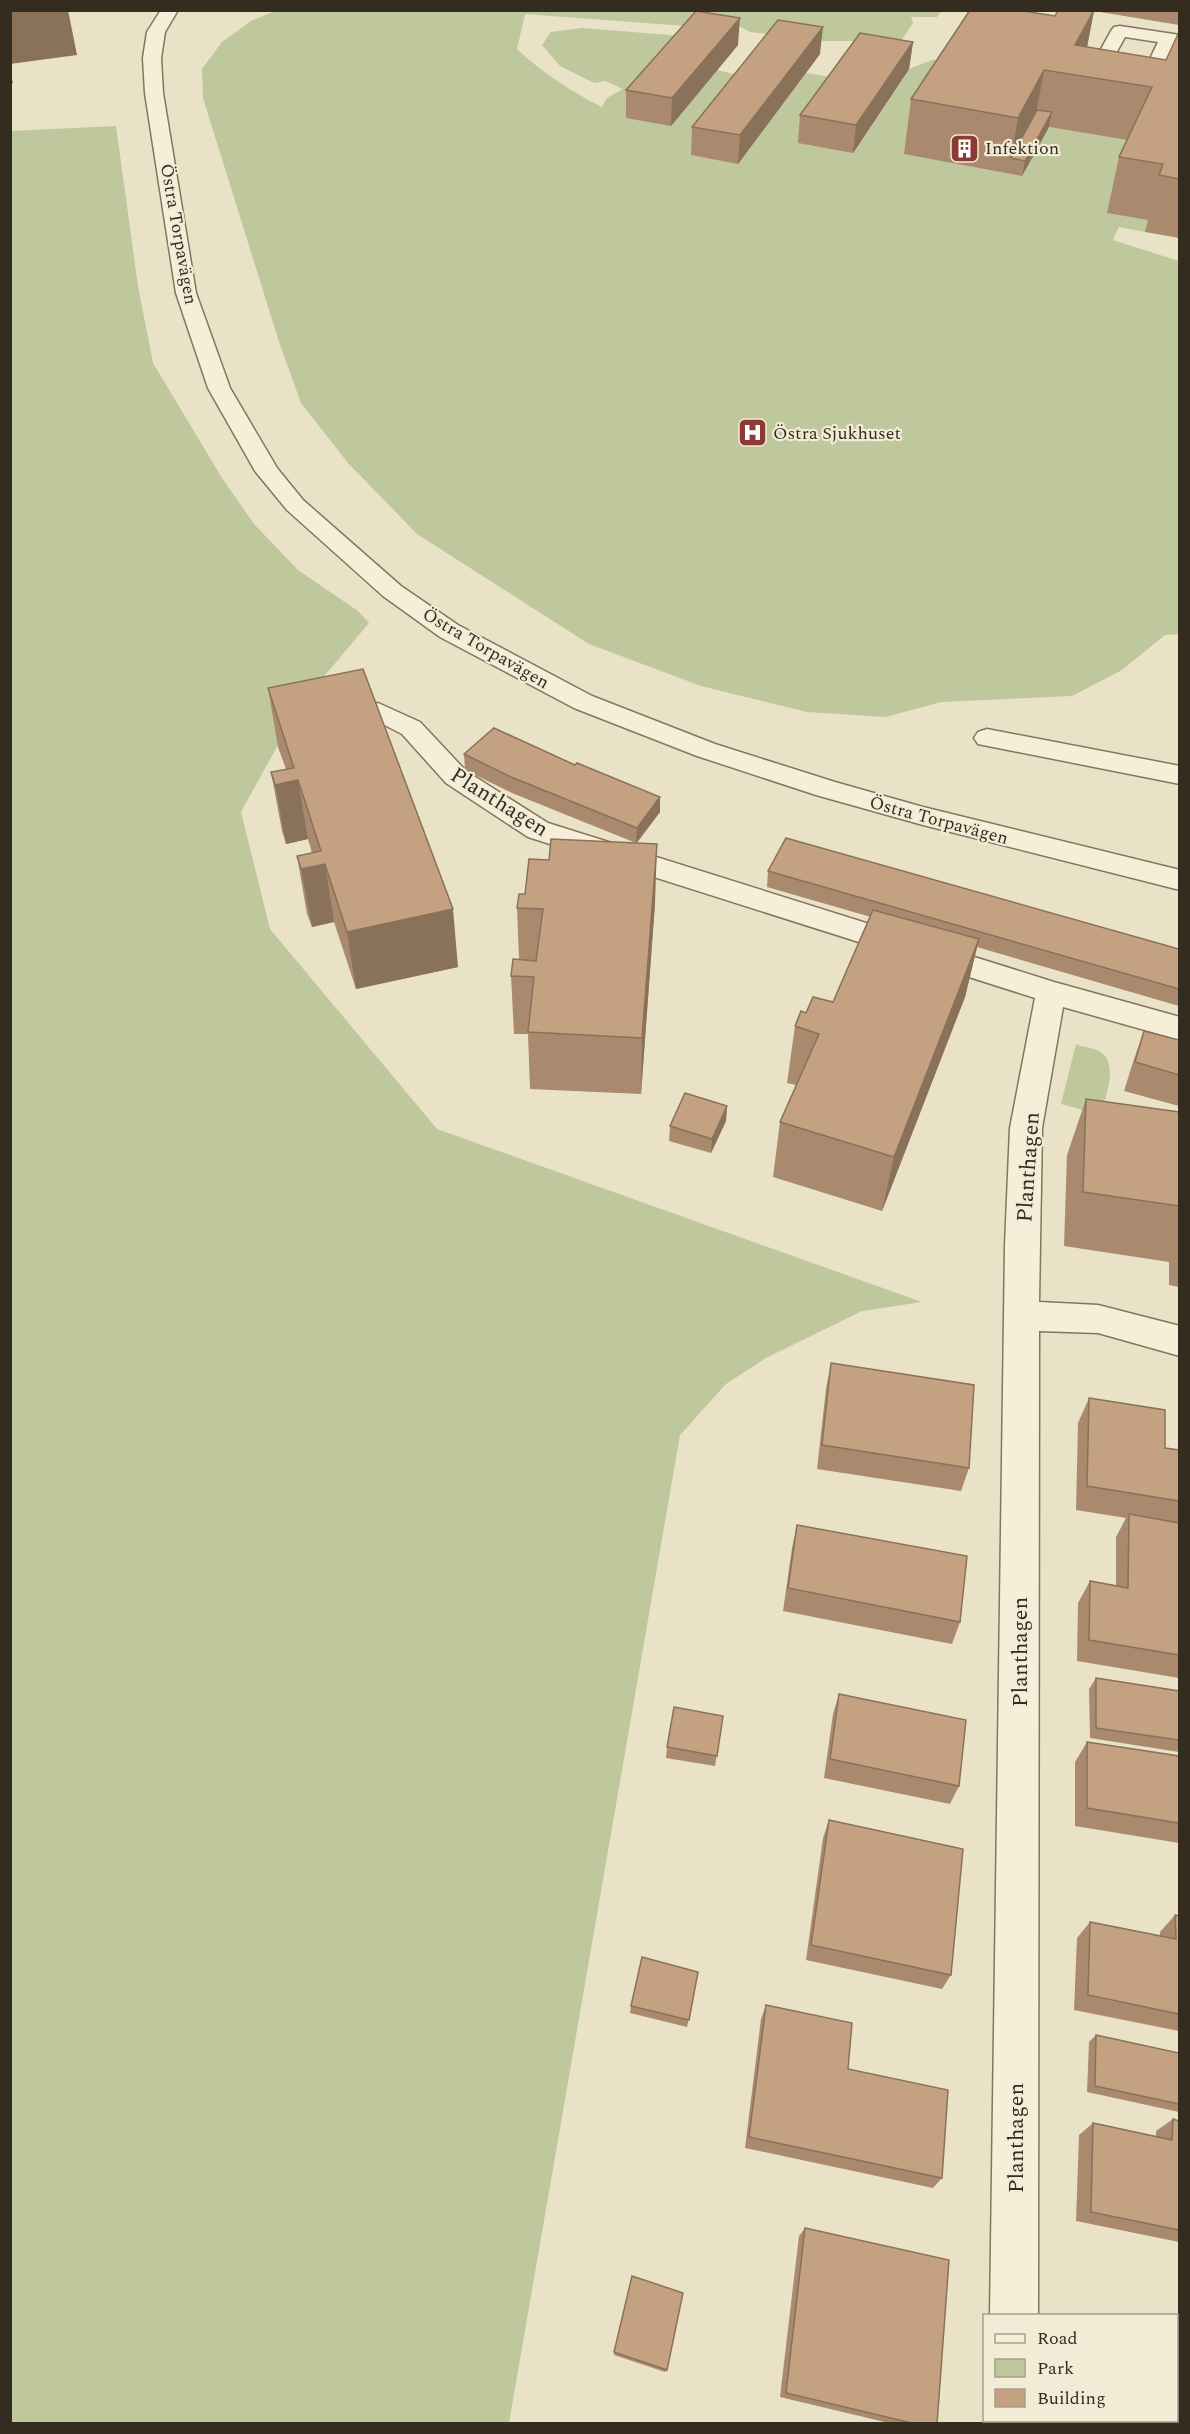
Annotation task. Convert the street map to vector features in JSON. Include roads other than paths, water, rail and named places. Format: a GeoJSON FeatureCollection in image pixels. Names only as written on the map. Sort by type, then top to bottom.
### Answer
{"type":"FeatureCollection","features":[{"type":"Feature","properties":{"kind":"street","name":"Östra Torpavägen"},"geometry":{"type":"LineString","coordinates":[[170,10],[156,32],[152,58],[154,93],[186,293],[219,388],[267,471],[295,505],[392,591],[449,631],[583,702],[706,750],[816,786],[923,816],[1179,880]]}},
{"type":"Feature","properties":{"kind":"street"},"geometry":{"type":"LineString","coordinates":[[1120,31],[1174,39],[1139,101],[1086,92],[1120,31]]}},
{"type":"Feature","properties":{"kind":"street","name":"Planthagen"},"geometry":{"type":"LineString","coordinates":[[378,711],[411,728],[456,777],[538,830],[1051,992],[1179,1029]]}},
{"type":"Feature","properties":{"kind":"street"},"geometry":{"type":"LineString","coordinates":[[987,738],[1179,775]]}},
{"type":"Feature","properties":{"kind":"street","name":"Planthagen"},"geometry":{"type":"LineString","coordinates":[[1014,2314],[1022,1316],[1026,1128],[1051,992]]}},
{"type":"Feature","properties":{"kind":"street"},"geometry":{"type":"LineString","coordinates":[[1022,1316],[1098,1319],[1179,1341]]}},
{"type":"Feature","properties":{"kind":"place","name":"Infektion"},"geometry":{"type":"Point","coordinates":[964,148]}},
{"type":"Feature","properties":{"kind":"place","name":"Östra Sjukhuset"},"geometry":{"type":"Point","coordinates":[752,433]}}]}
